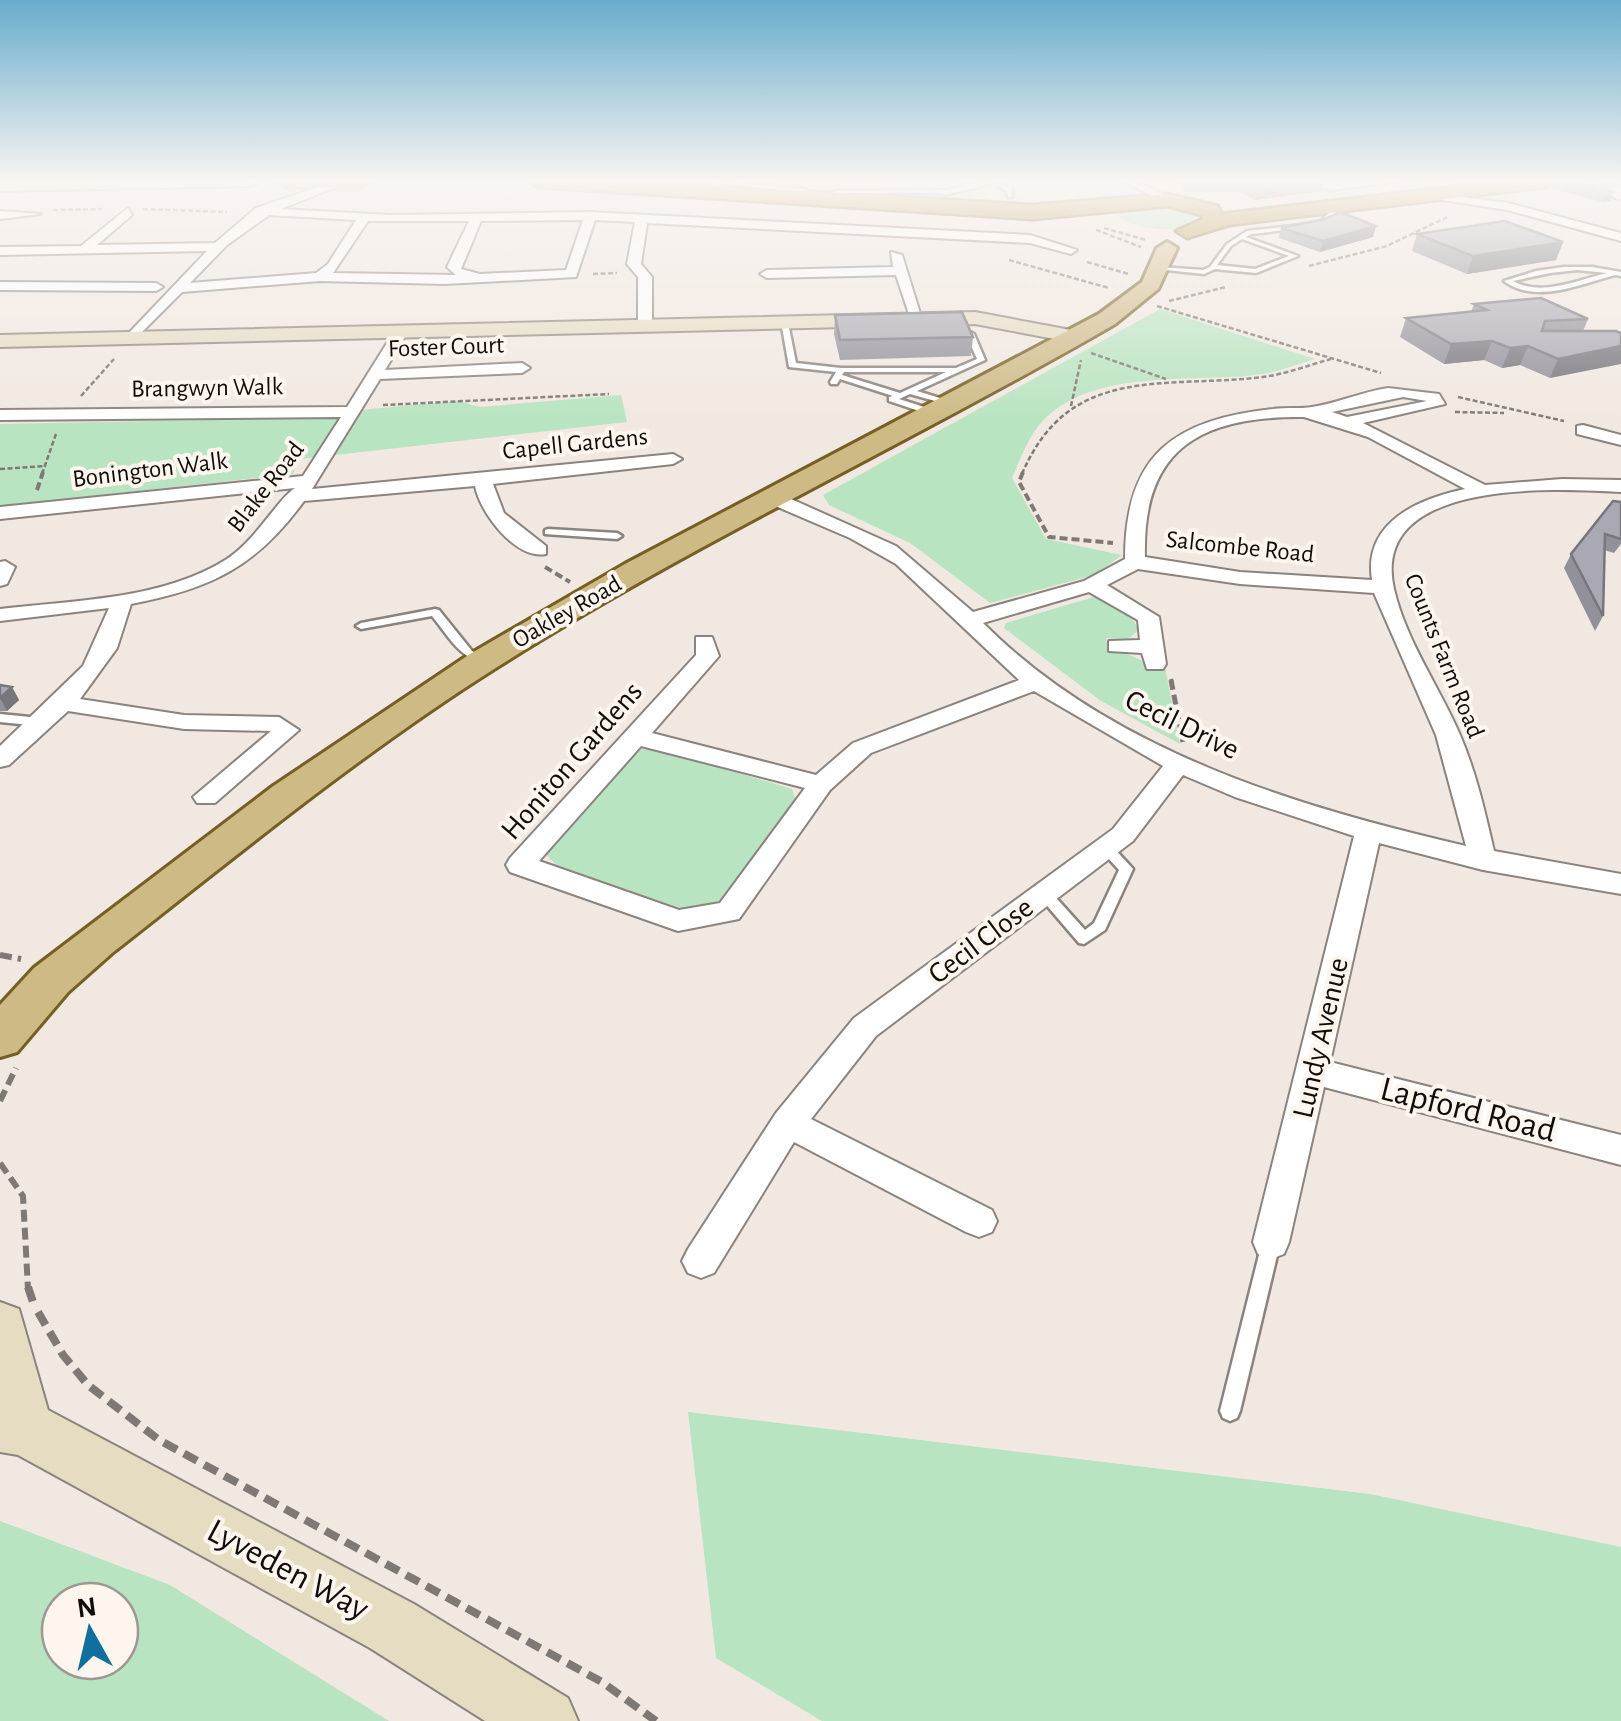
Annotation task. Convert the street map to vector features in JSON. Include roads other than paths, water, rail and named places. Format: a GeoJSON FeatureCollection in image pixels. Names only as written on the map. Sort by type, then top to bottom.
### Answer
{"type":"FeatureCollection","features":[{"type":"Feature","properties":{"kind":"main road","name":"Oakley Road"},"geometry":{"type":"LineString","coordinates":[[0,1038],[51,980],[96,941],[342,758],[484,660],[773,498],[943,409],[1078,347],[1133,301],[1134,261]]}},
{"type":"Feature","properties":{"kind":"street"},"geometry":{"type":"LineString","coordinates":[[132,338],[204,261]]}},
{"type":"Feature","properties":{"kind":"street"},"geometry":{"type":"LineString","coordinates":[[320,278],[336,261]]}},
{"type":"Feature","properties":{"kind":"street"},"geometry":{"type":"LineString","coordinates":[[457,261],[454,267],[459,273],[476,277]]}},
{"type":"Feature","properties":{"kind":"street"},"geometry":{"type":"LineString","coordinates":[[180,288],[320,278],[574,272],[577,261]]}},
{"type":"Feature","properties":{"kind":"street"},"geometry":{"type":"LineString","coordinates":[[635,261],[645,277],[645,327]]}},
{"type":"Feature","properties":{"kind":"street"},"geometry":{"type":"LineString","coordinates":[[897,261],[918,320]]}},
{"type":"Feature","properties":{"kind":"street"},"geometry":{"type":"LineString","coordinates":[[767,274],[900,271]]}},
{"type":"Feature","properties":{"kind":"street"},"geometry":{"type":"LineString","coordinates":[[0,286],[144,285]]}},
{"type":"Feature","properties":{"kind":"street"},"geometry":{"type":"LineString","coordinates":[[0,341],[990,319],[1078,347]]}},
{"type":"Feature","properties":{"kind":"street","name":"Blake Road"},"geometry":{"type":"LineString","coordinates":[[0,615],[122,599],[194,580],[256,548],[301,488],[399,335]]}},
{"type":"Feature","properties":{"kind":"street","name":"Foster Court"},"geometry":{"type":"LineString","coordinates":[[372,375],[522,368]]}},
{"type":"Feature","properties":{"kind":"street"},"geometry":{"type":"LineString","coordinates":[[970,620],[1091,585],[1134,554],[1145,475],[1162,450],[1182,435],[1212,425],[1312,412],[1396,390],[1413,390],[1433,397],[1437,404],[1345,423]]}},
{"type":"Feature","properties":{"kind":"street","name":"Brangwyn Walk"},"geometry":{"type":"LineString","coordinates":[[0,415],[352,410]]}},
{"type":"Feature","properties":{"kind":"street"},"geometry":{"type":"LineString","coordinates":[[1312,412],[1345,423],[1480,490]]}},
{"type":"Feature","properties":{"kind":"street"},"geometry":{"type":"LineString","coordinates":[[1583,430],[1621,440]]}},
{"type":"Feature","properties":{"kind":"street","name":"Capell Gardens"},"geometry":{"type":"LineString","coordinates":[[301,488],[483,479],[673,458]]}},
{"type":"Feature","properties":{"kind":"street","name":"Capell Gardens"},"geometry":{"type":"LineString","coordinates":[[483,479],[486,502],[499,525],[538,540]]}},
{"type":"Feature","properties":{"kind":"street","name":"Bonington Walk"},"geometry":{"type":"LineString","coordinates":[[0,512],[239,484],[301,488]]}},
{"type":"Feature","properties":{"kind":"street","name":"Counts Farm Road"},"geometry":{"type":"LineString","coordinates":[[1482,861],[1448,736],[1382,587],[1381,552],[1389,532],[1420,509],[1480,490],[1565,484],[1621,486]]}},
{"type":"Feature","properties":{"kind":"street","name":"Cecil Drive"},"geometry":{"type":"LineString","coordinates":[[773,498],[902,559],[1035,682],[1184,767],[1306,816],[1368,834],[1482,861],[1621,884]]}},
{"type":"Feature","properties":{"kind":"street","name":"Salcombe Road"},"geometry":{"type":"LineString","coordinates":[[1134,554],[1240,578],[1382,587]]}},
{"type":"Feature","properties":{"kind":"street"},"geometry":{"type":"LineString","coordinates":[[1091,585],[1148,617],[1154,656],[1117,646]]}},
{"type":"Feature","properties":{"kind":"street"},"geometry":{"type":"LineString","coordinates":[[0,759],[62,703],[109,648],[117,632],[122,599]]}},
{"type":"Feature","properties":{"kind":"street","name":"Honiton Gardens"},"geometry":{"type":"LineString","coordinates":[[704,642],[708,656],[520,865],[678,921],[729,912],[821,784],[862,748],[1035,682]]}},
{"type":"Feature","properties":{"kind":"street"},"geometry":{"type":"LineString","coordinates":[[62,703],[184,722],[279,724],[287,730],[206,798]]}},
{"type":"Feature","properties":{"kind":"street"},"geometry":{"type":"LineString","coordinates":[[633,736],[821,784]]}},
{"type":"Feature","properties":{"kind":"street","name":"Cecil Close"},"geometry":{"type":"LineString","coordinates":[[701,1261],[788,1123],[866,1027],[1123,835],[1184,767]]}},
{"type":"Feature","properties":{"kind":"street","name":"Lundy Avenue"},"geometry":{"type":"LineString","coordinates":[[1271,1242],[1368,834]]}},
{"type":"Feature","properties":{"kind":"street","name":"Lapford Road"},"geometry":{"type":"LineString","coordinates":[[1314,1070],[1621,1150]]}},
{"type":"Feature","properties":{"kind":"street"},"geometry":{"type":"LineString","coordinates":[[788,1123],[979,1221]]}},
{"type":"Feature","properties":{"kind":"street","name":"Lyveden Way"},"geometry":{"type":"LineString","coordinates":[[0,1327],[13,1426],[392,1626],[545,1721]]}},
{"type":"Feature","properties":{"kind":"lane"},"geometry":{"type":"LineString","coordinates":[[1177,261],[1193,272],[1213,266],[1256,270],[1281,261]]}},
{"type":"Feature","properties":{"kind":"lane"},"geometry":{"type":"LineString","coordinates":[[1213,266],[1217,261]]}},
{"type":"Feature","properties":{"kind":"lane"},"geometry":{"type":"LineString","coordinates":[[1540,305],[1506,282],[1571,266],[1618,274]]}},
{"type":"Feature","properties":{"kind":"lane"},"geometry":{"type":"LineString","coordinates":[[1513,287],[1541,290],[1618,274]]}},
{"type":"Feature","properties":{"kind":"lane"},"geometry":{"type":"LineString","coordinates":[[784,324],[792,365],[943,409]]}},
{"type":"Feature","properties":{"kind":"lane"},"geometry":{"type":"LineString","coordinates":[[900,395],[981,360],[970,334]]}},
{"type":"Feature","properties":{"kind":"lane"},"geometry":{"type":"LineString","coordinates":[[838,376],[955,370]]}},
{"type":"Feature","properties":{"kind":"lane"},"geometry":{"type":"LineString","coordinates":[[900,395],[943,409]]}},
{"type":"Feature","properties":{"kind":"lane"},"geometry":{"type":"LineString","coordinates":[[538,540],[617,536]]}},
{"type":"Feature","properties":{"kind":"lane"},"geometry":{"type":"LineString","coordinates":[[360,626],[435,612],[468,653],[484,660]]}},
{"type":"Feature","properties":{"kind":"lane"},"geometry":{"type":"LineString","coordinates":[[0,718],[40,722]]}},
{"type":"Feature","properties":{"kind":"lane"},"geometry":{"type":"LineString","coordinates":[[1044,894],[1084,939],[1100,926],[1126,869],[1106,848]]}},
{"type":"Feature","properties":{"kind":"lane"},"geometry":{"type":"LineString","coordinates":[[1230,1411],[1271,1242]]}}]}
